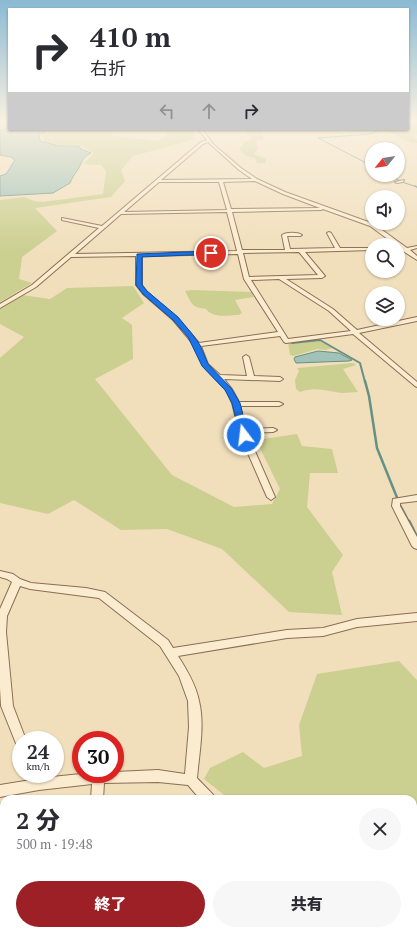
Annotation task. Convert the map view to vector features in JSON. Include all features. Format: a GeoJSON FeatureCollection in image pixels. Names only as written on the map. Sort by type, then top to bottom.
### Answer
{"type":"FeatureCollection","features":[{"type":"Feature","properties":{"kind":"street"},"geometry":{"type":"LineString","coordinates":[[0,306],[34,286],[176,165]]}},
{"type":"Feature","properties":{"kind":"street"},"geometry":{"type":"LineString","coordinates":[[235,165],[256,180],[274,189],[372,225],[390,238]]}},
{"type":"Feature","properties":{"kind":"street"},"geometry":{"type":"LineString","coordinates":[[221,180],[247,279],[280,334],[286,341],[355,332],[417,319]]}},
{"type":"Feature","properties":{"kind":"street"},"geometry":{"type":"LineString","coordinates":[[157,181],[256,180]]}},
{"type":"Feature","properties":{"kind":"street"},"geometry":{"type":"LineString","coordinates":[[120,213],[328,209]]}},
{"type":"Feature","properties":{"kind":"street"},"geometry":{"type":"LineString","coordinates":[[64,219],[103,228]]}},
{"type":"Feature","properties":{"kind":"street"},"geometry":{"type":"LineString","coordinates":[[330,233],[338,250]]}},
{"type":"Feature","properties":{"kind":"street"},"geometry":{"type":"LineString","coordinates":[[288,251],[284,235],[300,234]]}},
{"type":"Feature","properties":{"kind":"street"},"geometry":{"type":"LineString","coordinates":[[405,249],[417,247]]}},
{"type":"Feature","properties":{"kind":"street"},"geometry":{"type":"LineString","coordinates":[[69,256],[365,249]]}},
{"type":"Feature","properties":{"kind":"street"},"geometry":{"type":"LineString","coordinates":[[247,279],[322,276],[301,251]]}},
{"type":"Feature","properties":{"kind":"street"},"geometry":{"type":"LineString","coordinates":[[405,251],[417,258]]}},
{"type":"Feature","properties":{"kind":"street"},"geometry":{"type":"LineString","coordinates":[[139,255],[139,285],[145,293],[175,319],[197,345],[205,365],[229,389],[236,404],[243,431],[271,498]]}},
{"type":"Feature","properties":{"kind":"street"},"geometry":{"type":"LineString","coordinates":[[280,277],[330,310],[417,385]]}},
{"type":"Feature","properties":{"kind":"street"},"geometry":{"type":"LineString","coordinates":[[197,345],[280,334]]}},
{"type":"Feature","properties":{"kind":"street"},"geometry":{"type":"LineString","coordinates":[[246,357],[251,378]]}},
{"type":"Feature","properties":{"kind":"street"},"geometry":{"type":"LineString","coordinates":[[218,377],[280,379]]}},
{"type":"Feature","properties":{"kind":"street"},"geometry":{"type":"LineString","coordinates":[[236,404],[279,404]]}},
{"type":"Feature","properties":{"kind":"street"},"geometry":{"type":"LineString","coordinates":[[243,431],[273,430]]}},
{"type":"Feature","properties":{"kind":"street"},"geometry":{"type":"LineString","coordinates":[[417,498],[396,501],[396,506],[417,546]]}},
{"type":"Feature","properties":{"kind":"street"},"geometry":{"type":"LineString","coordinates":[[0,574],[10,576],[17,582],[30,586],[102,595],[164,643],[191,690],[195,708],[191,780]]}},
{"type":"Feature","properties":{"kind":"street"},"geometry":{"type":"LineString","coordinates":[[17,582],[2,616],[1,632],[7,706],[17,731]]}},
{"type":"Feature","properties":{"kind":"street"},"geometry":{"type":"LineString","coordinates":[[171,653],[287,634],[323,632],[357,623],[417,617]]}},
{"type":"Feature","properties":{"kind":"street"},"geometry":{"type":"LineString","coordinates":[[124,777],[158,776],[191,780],[204,795]]}},
{"type":"Feature","properties":{"kind":"street"},"geometry":{"type":"LineString","coordinates":[[0,791],[24,783]]}},
{"type":"Feature","properties":{"kind":"street"},"geometry":{"type":"LineString","coordinates":[[97,795],[98,783]]}},
{"type":"Feature","properties":{"kind":"green space"},"geometry":{"type":"Polygon","coordinates":[[[95,165],[126,165],[121,170],[125,181],[111,197],[35,208],[57,231],[22,257],[19,279],[32,283],[0,302],[0,200],[24,197],[34,201],[43,202],[103,194],[106,171],[101,165],[95,165]]]}},
{"type":"Feature","properties":{"kind":"green space"},"geometry":{"type":"Polygon","coordinates":[[[133,286],[144,303],[122,318],[132,325],[133,359],[95,379],[172,475],[234,507],[272,504],[280,489],[256,440],[297,434],[302,446],[332,449],[338,473],[310,473],[307,507],[343,555],[332,572],[342,615],[289,612],[222,549],[167,529],[121,530],[74,500],[48,514],[0,503],[0,358],[24,337],[0,324],[0,307],[22,295],[50,299],[67,288],[133,286]]]}},
{"type":"Feature","properties":{"kind":"green space"},"geometry":{"type":"Polygon","coordinates":[[[185,291],[252,292],[254,297],[235,300],[242,313],[239,315],[217,315],[192,304],[185,291]]]}},
{"type":"Feature","properties":{"kind":"green space"},"geometry":{"type":"Polygon","coordinates":[[[314,338],[333,348],[325,350],[317,349],[294,356],[290,355],[288,342],[314,338]]]}},
{"type":"Feature","properties":{"kind":"green space"},"geometry":{"type":"Polygon","coordinates":[[[353,363],[356,365],[343,369],[358,392],[342,393],[310,389],[300,392],[296,389],[295,380],[299,371],[297,368],[353,363]]]}},
{"type":"Feature","properties":{"kind":"green space"},"geometry":{"type":"Polygon","coordinates":[[[399,661],[417,680],[417,795],[224,795],[204,779],[210,768],[243,752],[264,768],[302,756],[299,725],[317,674],[399,661]]]}},
{"type":"Feature","properties":{"kind":"water"},"geometry":{"type":"Polygon","coordinates":[[[12,165],[80,165],[70,183],[53,193],[0,196],[0,176],[6,174],[12,165]]]}},
{"type":"Feature","properties":{"kind":"water"},"geometry":{"type":"Polygon","coordinates":[[[318,351],[339,353],[352,360],[296,363],[294,359],[295,357],[318,351]]]}},
{"type":"Feature","properties":{"kind":"waterway"},"geometry":{"type":"LineString","coordinates":[[402,182],[417,187],[415,186]]}},
{"type":"Feature","properties":{"kind":"waterway"},"geometry":{"type":"LineString","coordinates":[[292,343],[320,340],[360,363],[365,382]]}},
{"type":"Feature","properties":{"kind":"waterway"},"geometry":{"type":"LineString","coordinates":[[365,381],[369,396],[377,448],[400,505],[409,522]]}},
{"type":"Feature","properties":{"kind":"waterway"},"geometry":{"type":"LineString","coordinates":[[409,521],[417,537]]}},
{"type":"Feature","properties":{"kind":"route"},"geometry":{"type":"LineString","coordinates":[[211,253],[139,255],[139,285],[145,293],[175,319],[191,336],[197,345],[205,365],[229,389],[236,403],[244,435]]}}]}
